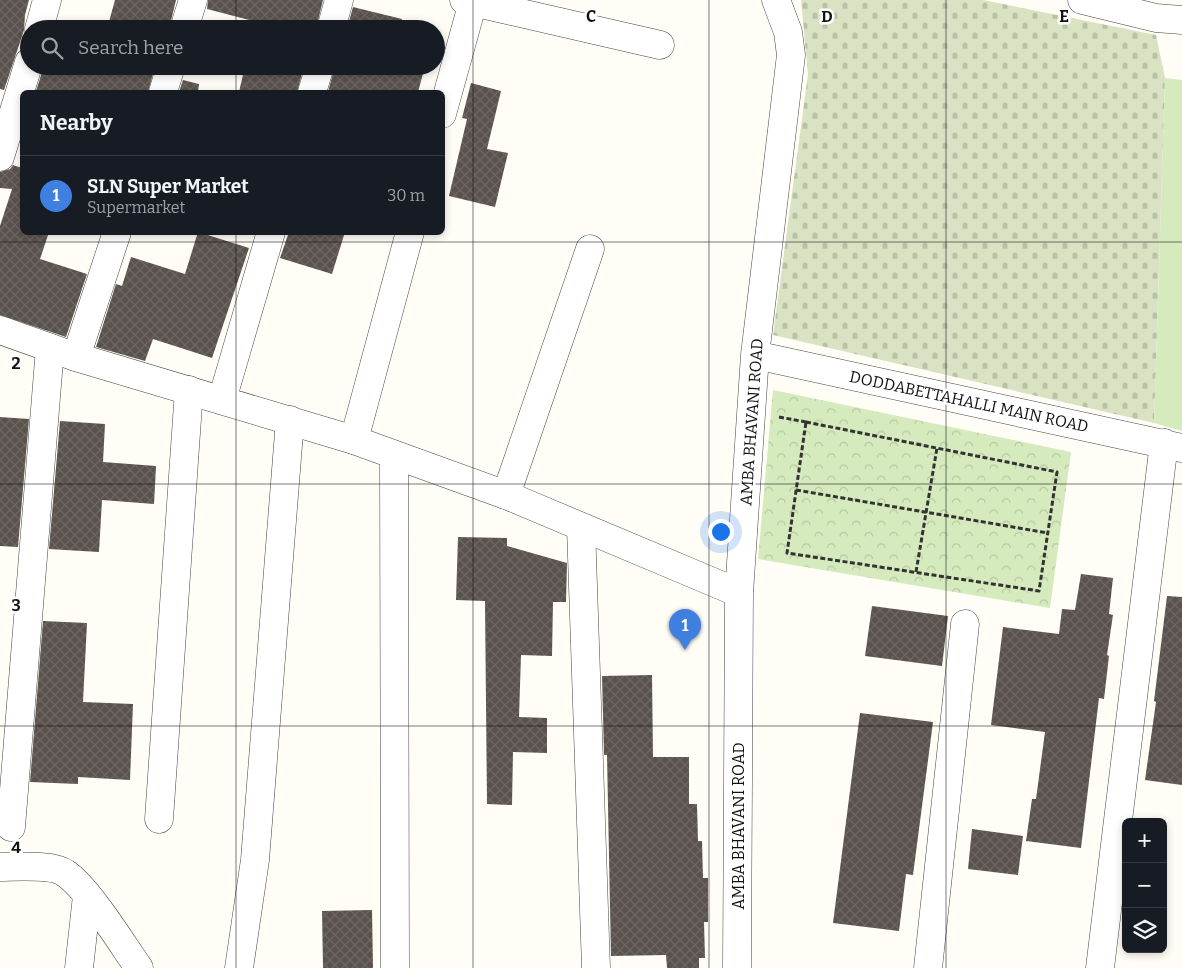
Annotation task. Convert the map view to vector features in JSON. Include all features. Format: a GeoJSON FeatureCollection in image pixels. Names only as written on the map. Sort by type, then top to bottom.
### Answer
{"type":"FeatureCollection","features":[{"type":"Feature","properties":{"kind":"street"},"geometry":{"type":"LineString","coordinates":[[41,20],[47,0]]}},
{"type":"Feature","properties":{"kind":"street"},"geometry":{"type":"LineString","coordinates":[[187,20],[193,0]]}},
{"type":"Feature","properties":{"kind":"street"},"geometry":{"type":"LineString","coordinates":[[333,20],[339,0]]}},
{"type":"Feature","properties":{"kind":"street","name":"AMBA BHAVANI ROAD"},"geometry":{"type":"LineString","coordinates":[[737,968],[739,593],[755,355],[791,54],[788,32],[776,0]]}},
{"type":"Feature","properties":{"kind":"street"},"geometry":{"type":"LineString","coordinates":[[1082,0],[1156,18],[1182,20]]}},
{"type":"Feature","properties":{"kind":"street"},"geometry":{"type":"LineString","coordinates":[[445,101],[468,1],[660,45]]}},
{"type":"Feature","properties":{"kind":"street"},"geometry":{"type":"LineString","coordinates":[[21,90],[25,75]]}},
{"type":"Feature","properties":{"kind":"street"},"geometry":{"type":"LineString","coordinates":[[164,90],[168,75]]}},
{"type":"Feature","properties":{"kind":"street"},"geometry":{"type":"LineString","coordinates":[[313,90],[317,75]]}},
{"type":"Feature","properties":{"kind":"street"},"geometry":{"type":"LineString","coordinates":[[0,158],[20,92]]}},
{"type":"Feature","properties":{"kind":"street"},"geometry":{"type":"LineString","coordinates":[[76,357],[116,235]]}},
{"type":"Feature","properties":{"kind":"street"},"geometry":{"type":"LineString","coordinates":[[222,400],[270,235]]}},
{"type":"Feature","properties":{"kind":"street"},"geometry":{"type":"LineString","coordinates":[[354,440],[409,235]]}},
{"type":"Feature","properties":{"kind":"street"},"geometry":{"type":"LineString","coordinates":[[506,495],[590,248]]}},
{"type":"Feature","properties":{"kind":"street"},"geometry":{"type":"LineString","coordinates":[[0,330],[76,357],[354,440],[506,495],[739,593]]}},
{"type":"Feature","properties":{"kind":"street"},"geometry":{"type":"LineString","coordinates":[[11,827],[50,348]]}},
{"type":"Feature","properties":{"kind":"street","name":"DODDABETTAHALLI MAIN ROAD"},"geometry":{"type":"LineString","coordinates":[[755,355],[1173,446]]}},
{"type":"Feature","properties":{"kind":"street"},"geometry":{"type":"LineString","coordinates":[[158,819],[189,390]]}},
{"type":"Feature","properties":{"kind":"street"},"geometry":{"type":"LineString","coordinates":[[239,968],[255,860],[290,420]]}},
{"type":"Feature","properties":{"kind":"street"},"geometry":{"type":"LineString","coordinates":[[1100,968],[1173,446]]}},
{"type":"Feature","properties":{"kind":"street"},"geometry":{"type":"LineString","coordinates":[[394,456],[396,968]]}},
{"type":"Feature","properties":{"kind":"street"},"geometry":{"type":"LineString","coordinates":[[581,526],[596,968]]}},
{"type":"Feature","properties":{"kind":"street"},"geometry":{"type":"LineString","coordinates":[[928,968],[965,624]]}},
{"type":"Feature","properties":{"kind":"street"},"geometry":{"type":"LineString","coordinates":[[0,867],[59,870],[65,873],[88,896],[139,968]]}},
{"type":"Feature","properties":{"kind":"street"},"geometry":{"type":"LineString","coordinates":[[79,968],[88,896]]}},
{"type":"Feature","properties":{"kind":"path"},"geometry":{"type":"LineString","coordinates":[[806,422],[1057,472],[1039,591],[787,553],[796,490],[806,422]]}},
{"type":"Feature","properties":{"kind":"path"},"geometry":{"type":"LineString","coordinates":[[916,572],[938,448]]}},
{"type":"Feature","properties":{"kind":"path"},"geometry":{"type":"LineString","coordinates":[[796,490],[1048,533]]}},
{"type":"Feature","properties":{"kind":"green space"},"geometry":{"type":"Polygon","coordinates":[[[801,0],[983,0],[1156,35],[1165,78],[1154,423],[773,335],[808,74],[801,0]]]}},
{"type":"Feature","properties":{"kind":"green space"},"geometry":{"type":"Polygon","coordinates":[[[1165,78],[1182,80],[1182,431],[1154,423],[1165,78]]]}},
{"type":"Feature","properties":{"kind":"green space"},"geometry":{"type":"Polygon","coordinates":[[[773,390],[1071,452],[1050,608],[758,559],[773,390]]]}},
{"type":"Feature","properties":{"kind":"building"},"geometry":{"type":"Polygon","coordinates":[[[0,0],[29,0],[25,20],[20,20],[20,42],[4,90],[0,89],[0,0]]]}},
{"type":"Feature","properties":{"kind":"building"},"geometry":{"type":"Polygon","coordinates":[[[115,0],[176,0],[171,20],[109,20],[115,0]]]}},
{"type":"Feature","properties":{"kind":"building"},"geometry":{"type":"Polygon","coordinates":[[[208,0],[323,0],[318,20],[249,20],[207,9],[208,0]]]}},
{"type":"Feature","properties":{"kind":"building"},"geometry":{"type":"Polygon","coordinates":[[[353,7],[402,19],[402,20],[349,20],[353,7]]]}},
{"type":"Feature","properties":{"kind":"building"},"geometry":{"type":"Polygon","coordinates":[[[41,75],[153,75],[149,90],[36,90],[41,75]]]}},
{"type":"Feature","properties":{"kind":"building"},"geometry":{"type":"Polygon","coordinates":[[[243,75],[302,75],[298,90],[239,90],[243,75]]]}},
{"type":"Feature","properties":{"kind":"building"},"geometry":{"type":"Polygon","coordinates":[[[333,75],[423,75],[419,90],[329,90],[333,75]]]}},
{"type":"Feature","properties":{"kind":"building"},"geometry":{"type":"Polygon","coordinates":[[[183,80],[199,84],[198,90],[180,90],[183,80]]]}},
{"type":"Feature","properties":{"kind":"building"},"geometry":{"type":"Polygon","coordinates":[[[471,83],[501,91],[487,149],[508,153],[495,207],[449,196],[467,119],[462,118],[471,83]]]}},
{"type":"Feature","properties":{"kind":"building"},"geometry":{"type":"Polygon","coordinates":[[[13,165],[20,167],[20,235],[48,235],[40,259],[87,274],[66,337],[0,315],[0,226],[12,189],[0,188],[0,172],[10,169],[13,165]]]}},
{"type":"Feature","properties":{"kind":"building"},"geometry":{"type":"Polygon","coordinates":[[[197,235],[208,235],[249,248],[212,358],[153,339],[145,361],[96,347],[116,284],[122,286],[131,257],[185,274],[197,235]]]}},
{"type":"Feature","properties":{"kind":"building"},"geometry":{"type":"Polygon","coordinates":[[[288,235],[344,235],[332,274],[280,258],[288,235]]]}},
{"type":"Feature","properties":{"kind":"building"},"geometry":{"type":"Polygon","coordinates":[[[0,417],[29,419],[18,547],[0,546],[0,417]]]}},
{"type":"Feature","properties":{"kind":"building"},"geometry":{"type":"Polygon","coordinates":[[[60,421],[105,424],[103,462],[156,466],[154,504],[102,500],[99,552],[49,549],[60,421]]]}},
{"type":"Feature","properties":{"kind":"building"},"geometry":{"type":"Polygon","coordinates":[[[458,537],[507,538],[507,546],[567,563],[566,602],[553,602],[552,656],[521,655],[519,717],[547,718],[547,753],[513,752],[512,805],[487,804],[485,601],[456,600],[458,537]]]}},
{"type":"Feature","properties":{"kind":"building"},"geometry":{"type":"Polygon","coordinates":[[[1081,574],[1113,578],[1109,614],[1113,615],[1107,655],[1109,656],[1104,699],[1099,698],[1081,848],[1026,841],[1032,799],[1036,799],[1045,732],[991,725],[1003,627],[1059,634],[1062,609],[1075,610],[1081,574]]]}},
{"type":"Feature","properties":{"kind":"building"},"geometry":{"type":"Polygon","coordinates":[[[1167,596],[1182,597],[1182,785],[1145,780],[1156,702],[1154,701],[1167,596]]]}},
{"type":"Feature","properties":{"kind":"building"},"geometry":{"type":"Polygon","coordinates":[[[872,606],[948,616],[942,666],[865,656],[872,606]]]}},
{"type":"Feature","properties":{"kind":"building"},"geometry":{"type":"Polygon","coordinates":[[[43,621],[87,623],[83,702],[133,704],[130,780],[78,777],[78,784],[30,782],[43,621]]]}},
{"type":"Feature","properties":{"kind":"building"},"geometry":{"type":"Polygon","coordinates":[[[652,675],[653,757],[689,757],[689,804],[697,804],[698,841],[702,841],[703,878],[708,878],[708,922],[704,922],[705,958],[699,958],[699,968],[667,968],[666,955],[611,956],[607,755],[604,755],[602,676],[652,675]]]}},
{"type":"Feature","properties":{"kind":"building"},"geometry":{"type":"Polygon","coordinates":[[[860,713],[933,722],[913,875],[906,874],[899,931],[833,923],[860,713]]]}},
{"type":"Feature","properties":{"kind":"building"},"geometry":{"type":"Polygon","coordinates":[[[972,829],[1023,836],[1018,875],[968,869],[972,829]]]}},
{"type":"Feature","properties":{"kind":"building"},"geometry":{"type":"Polygon","coordinates":[[[372,910],[373,968],[323,968],[322,911],[372,910]]]}},
{"type":"Feature","properties":{"kind":"place","name":"SLN Super Market"},"geometry":{"type":"Point","coordinates":[685,650]}}]}
